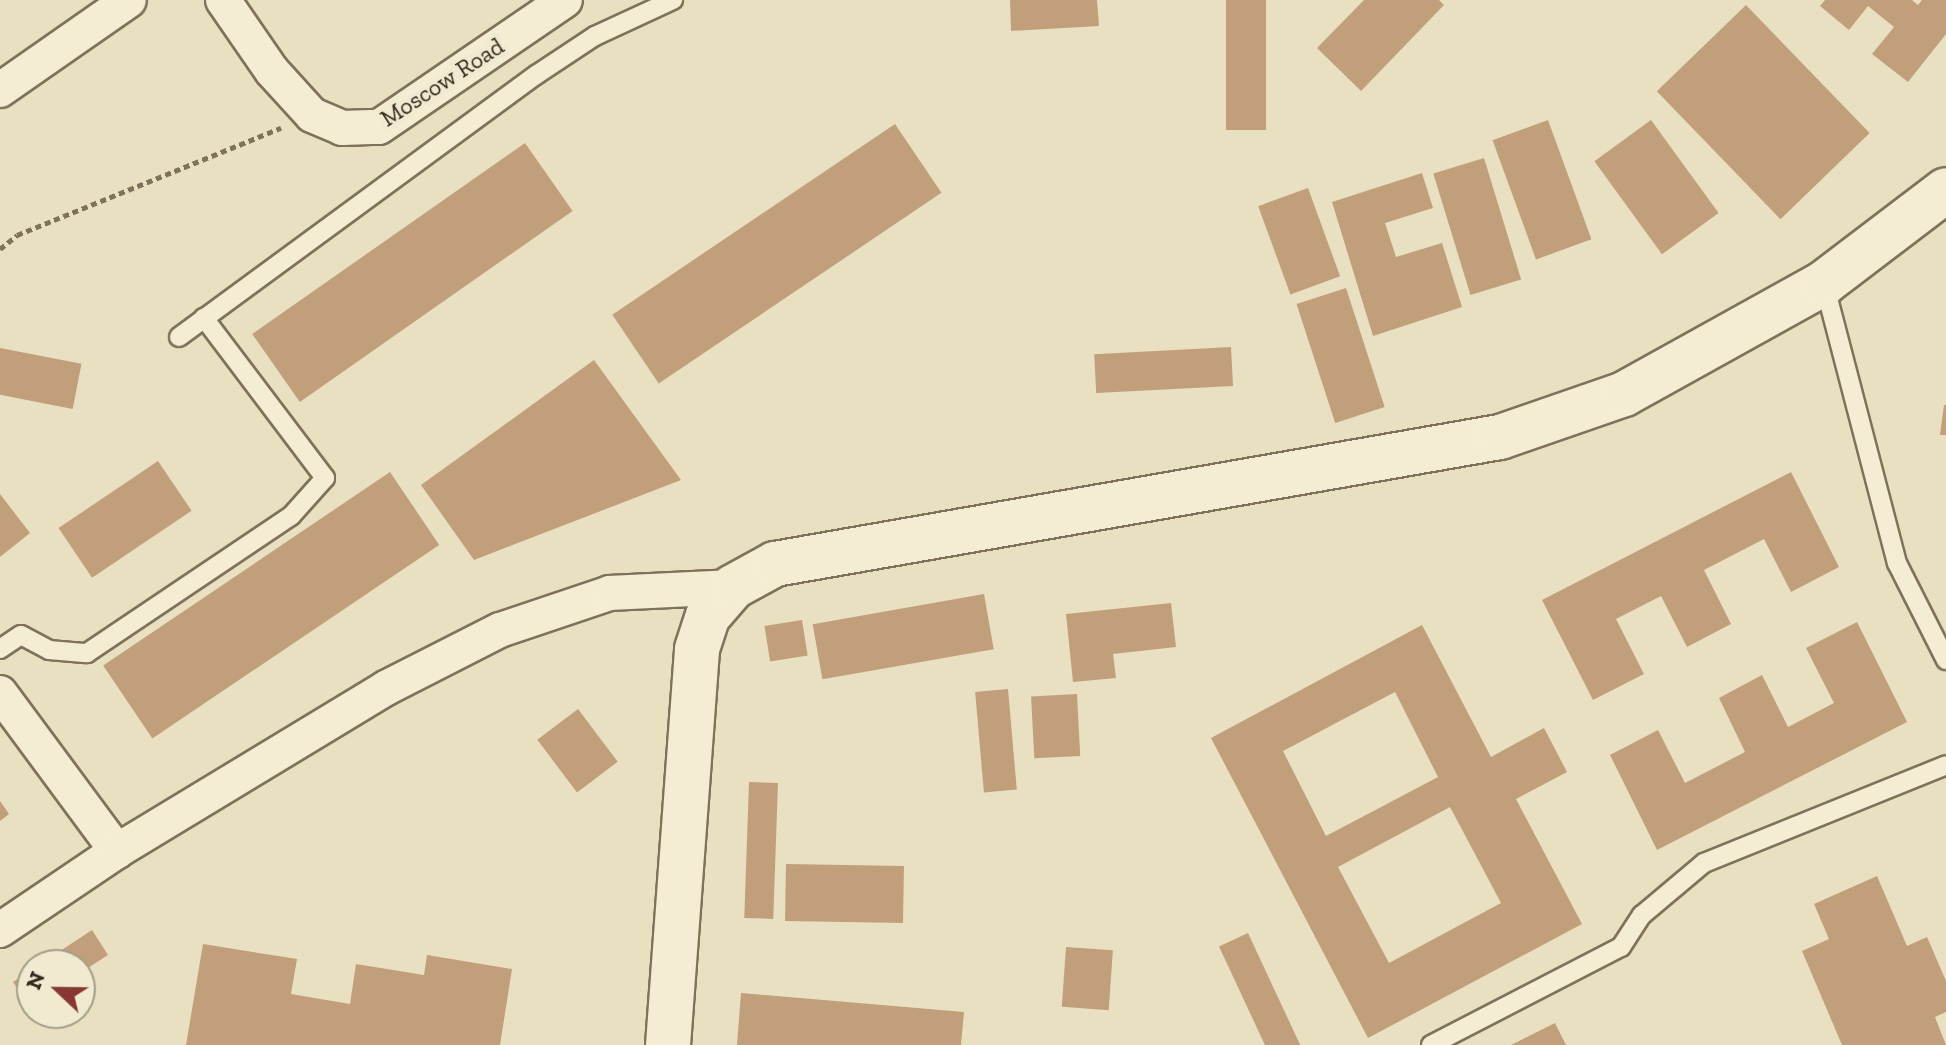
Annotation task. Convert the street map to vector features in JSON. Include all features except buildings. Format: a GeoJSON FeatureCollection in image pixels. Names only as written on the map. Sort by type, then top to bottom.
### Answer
{"type":"FeatureCollection","features":[{"type":"Feature","properties":{"kind":"street"},"geometry":{"type":"LineString","coordinates":[[0,90],[129,0]]}},
{"type":"Feature","properties":{"kind":"street","name":"Moscow Road"},"geometry":{"type":"LineString","coordinates":[[223,0],[272,71],[312,115],[342,128],[379,127],[565,0]]}},
{"type":"Feature","properties":{"kind":"street"},"geometry":{"type":"LineString","coordinates":[[668,1045],[697,649],[708,616],[733,587],[775,564],[1500,437],[1624,394],[1824,283],[1946,190]]}},
{"type":"Feature","properties":{"kind":"street"},"geometry":{"type":"LineString","coordinates":[[0,930],[117,851],[386,688],[500,630],[610,593],[733,587]]}},
{"type":"Feature","properties":{"kind":"street"},"geometry":{"type":"LineString","coordinates":[[0,693],[117,851]]}},
{"type":"Feature","properties":{"kind":"lane"},"geometry":{"type":"LineString","coordinates":[[179,337],[536,75],[595,36],[673,0]]}},
{"type":"Feature","properties":{"kind":"lane"},"geometry":{"type":"LineString","coordinates":[[1824,283],[1897,563],[1946,660]]}},
{"type":"Feature","properties":{"kind":"lane"},"geometry":{"type":"LineString","coordinates":[[0,649],[21,635],[49,650],[87,653],[291,516],[325,478],[204,318]]}},
{"type":"Feature","properties":{"kind":"lane"},"geometry":{"type":"LineString","coordinates":[[1431,1045],[1621,947],[1642,915],[1704,863],[1946,765]]}},
{"type":"Feature","properties":{"kind":"path"},"geometry":{"type":"LineString","coordinates":[[0,249],[17,235],[312,115]]}}]}
